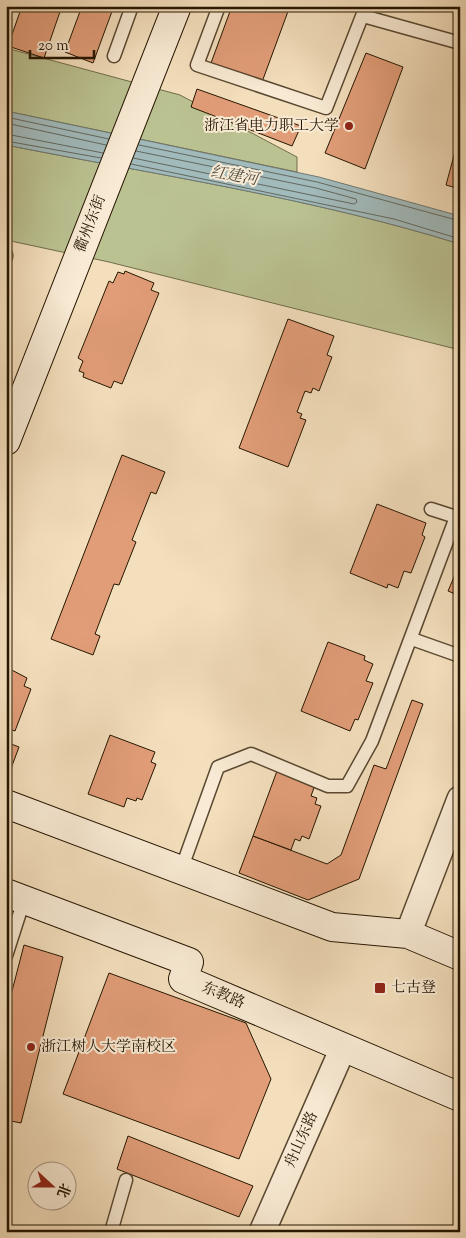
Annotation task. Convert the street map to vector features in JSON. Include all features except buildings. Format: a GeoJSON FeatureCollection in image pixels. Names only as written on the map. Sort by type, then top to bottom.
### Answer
{"type":"FeatureCollection","features":[{"type":"Feature","properties":{"kind":"street","name":"衢州东街"},"geometry":{"type":"LineString","coordinates":[[6,441],[177,6]]}},
{"type":"Feature","properties":{"kind":"street"},"geometry":{"type":"LineString","coordinates":[[408,934],[460,799]]}},
{"type":"Feature","properties":{"kind":"street"},"geometry":{"type":"LineString","coordinates":[[6,804],[332,927],[408,934],[460,956]]}},
{"type":"Feature","properties":{"kind":"street","name":"东教路"},"geometry":{"type":"LineString","coordinates":[[15,896],[189,962],[183,979],[460,1097]]}},
{"type":"Feature","properties":{"kind":"street","name":"舟山东路"},"geometry":{"type":"LineString","coordinates":[[262,1232],[343,1048]]}},
{"type":"Feature","properties":{"kind":"lane"},"geometry":{"type":"LineString","coordinates":[[114,56],[132,6]]}},
{"type":"Feature","properties":{"kind":"lane"},"geometry":{"type":"LineString","coordinates":[[220,6],[197,65],[326,108],[364,11],[459,39]]}},
{"type":"Feature","properties":{"kind":"lane"},"geometry":{"type":"LineString","coordinates":[[181,870],[218,768],[251,754],[328,786],[347,786],[372,741],[412,639],[456,517],[431,508]]}},
{"type":"Feature","properties":{"kind":"lane"},"geometry":{"type":"LineString","coordinates":[[412,639],[460,656]]}},
{"type":"Feature","properties":{"kind":"lane"},"geometry":{"type":"LineString","coordinates":[[6,956],[15,896]]}},
{"type":"Feature","properties":{"kind":"lane"},"geometry":{"type":"LineString","coordinates":[[111,1232],[126,1180]]}},
{"type":"Feature","properties":{"kind":"green space"},"geometry":{"type":"Polygon","coordinates":[[[6,48],[180,95],[297,157],[297,172],[6,111],[6,48]]]}},
{"type":"Feature","properties":{"kind":"green space"},"geometry":{"type":"Polygon","coordinates":[[[6,145],[291,200],[348,213],[460,244],[460,350],[109,262],[6,240],[6,145]]]}},
{"type":"Feature","properties":{"kind":"water","name":"红建河"},"geometry":{"type":"Polygon","coordinates":[[[6,111],[319,177],[460,216],[460,244],[348,213],[291,200],[6,145],[6,111]]]}},
{"type":"Feature","properties":{"kind":"place","name":"浙江省电力职工大学"},"geometry":{"type":"Point","coordinates":[349,126]}},
{"type":"Feature","properties":{"kind":"place","name":"七古登"},"geometry":{"type":"Point","coordinates":[380,988]}},
{"type":"Feature","properties":{"kind":"place","name":"浙江树人大学南校区"},"geometry":{"type":"Point","coordinates":[31,1047]}}]}
